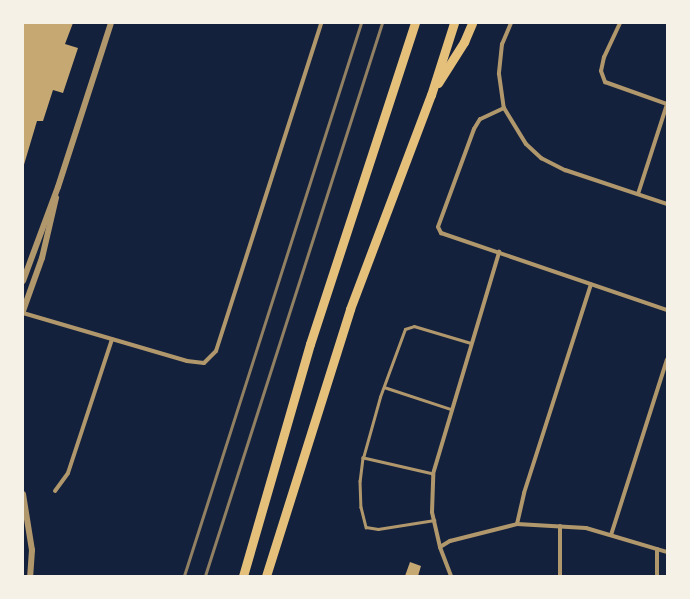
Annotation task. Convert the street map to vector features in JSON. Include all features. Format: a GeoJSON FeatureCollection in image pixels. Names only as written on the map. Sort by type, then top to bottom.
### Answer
{"type":"FeatureCollection","features":[{"type":"Feature","properties":{"kind":"highway"},"geometry":{"type":"LineString","coordinates":[[243,576],[310,344],[415,23]]}},
{"type":"Feature","properties":{"kind":"highway"},"geometry":{"type":"LineString","coordinates":[[266,576],[350,309],[430,95],[454,23]]}},
{"type":"Feature","properties":{"kind":"highway"},"geometry":{"type":"LineString","coordinates":[[430,95],[464,42],[472,23]]}},
{"type":"Feature","properties":{"kind":"street"},"geometry":{"type":"LineString","coordinates":[[23,281],[58,186],[111,23]]}},
{"type":"Feature","properties":{"kind":"street"},"geometry":{"type":"LineString","coordinates":[[58,186],[42,258],[23,312],[192,362],[204,363],[216,351],[321,23]]}},
{"type":"Feature","properties":{"kind":"street"},"geometry":{"type":"LineString","coordinates":[[511,23],[502,44],[499,74],[504,108],[526,144],[541,158],[565,170],[667,204]]}},
{"type":"Feature","properties":{"kind":"street"},"geometry":{"type":"LineString","coordinates":[[620,23],[604,56],[601,71],[605,82],[667,104],[638,194]]}},
{"type":"Feature","properties":{"kind":"street"},"geometry":{"type":"LineString","coordinates":[[504,108],[480,119],[474,129],[438,226],[441,233],[667,310]]}},
{"type":"Feature","properties":{"kind":"street"},"geometry":{"type":"LineString","coordinates":[[451,576],[440,547],[434,520],[433,474],[451,409],[499,252]]}},
{"type":"Feature","properties":{"kind":"street"},"geometry":{"type":"LineString","coordinates":[[517,524],[524,493],[591,284]]}},
{"type":"Feature","properties":{"kind":"street"},"geometry":{"type":"LineString","coordinates":[[55,491],[68,473],[112,339]]}},
{"type":"Feature","properties":{"kind":"street"},"geometry":{"type":"LineString","coordinates":[[611,535],[667,360]]}},
{"type":"Feature","properties":{"kind":"street"},"geometry":{"type":"LineString","coordinates":[[23,494],[32,550],[30,576]]}},
{"type":"Feature","properties":{"kind":"street"},"geometry":{"type":"LineString","coordinates":[[440,547],[450,541],[517,524],[586,528],[667,552]]}},
{"type":"Feature","properties":{"kind":"street"},"geometry":{"type":"LineString","coordinates":[[560,526],[560,576]]}},
{"type":"Feature","properties":{"kind":"street"},"geometry":{"type":"LineString","coordinates":[[657,549],[657,576]]}},
{"type":"Feature","properties":{"kind":"lane"},"geometry":{"type":"LineString","coordinates":[[434,520],[378,529],[366,527],[361,501],[363,458],[384,387],[399,341],[405,329],[410,325],[471,343]]}},
{"type":"Feature","properties":{"kind":"lane"},"geometry":{"type":"LineString","coordinates":[[384,387],[451,409]]}},
{"type":"Feature","properties":{"kind":"lane"},"geometry":{"type":"LineString","coordinates":[[363,458],[433,474]]}},
{"type":"Feature","properties":{"kind":"building"},"geometry":{"type":"Polygon","coordinates":[[[23,23],[73,23],[65,44],[78,48],[63,93],[53,90],[43,121],[37,121],[23,168],[23,23]]]}},
{"type":"Feature","properties":{"kind":"building"},"geometry":{"type":"Polygon","coordinates":[[[410,562],[421,566],[418,576],[405,576],[410,562]]]}},
{"type":"Feature","properties":{"kind":"railway"},"geometry":{"type":"LineString","coordinates":[[184,576],[361,23]]}},
{"type":"Feature","properties":{"kind":"railway"},"geometry":{"type":"LineString","coordinates":[[205,576],[382,23]]}}]}
